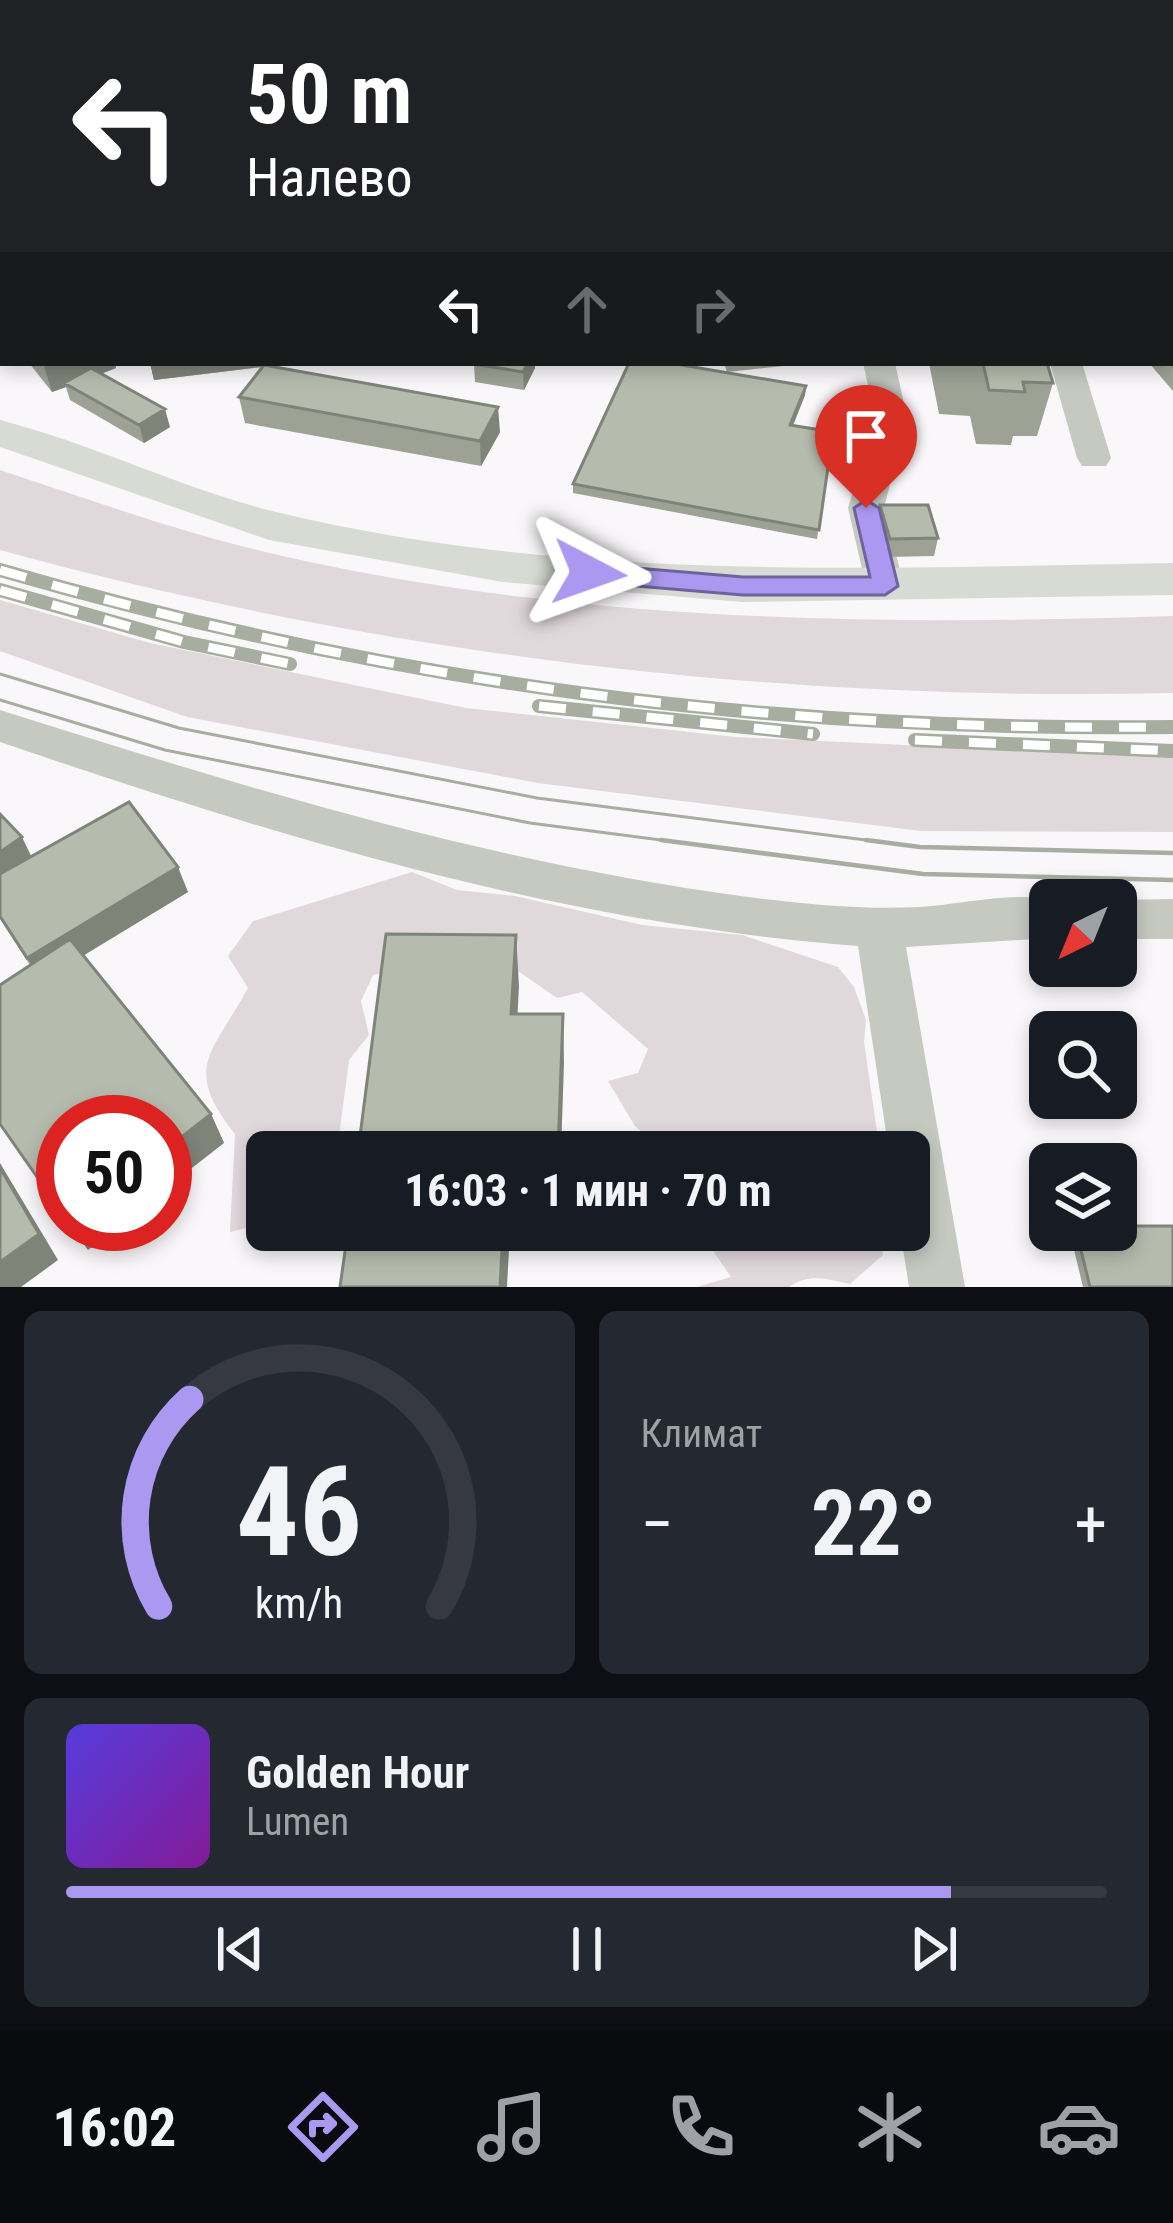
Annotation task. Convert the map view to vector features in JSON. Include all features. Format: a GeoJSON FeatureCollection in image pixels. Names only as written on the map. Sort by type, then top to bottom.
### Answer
{"type":"FeatureCollection","features":[{"type":"Feature","properties":{"kind":"main road"},"geometry":{"type":"LineString","coordinates":[[0,433],[269,525],[503,567],[743,586],[1173,579]]}},
{"type":"Feature","properties":{"kind":"street"},"geometry":{"type":"LineString","coordinates":[[880,366],[892,417],[866,508],[885,586]]}},
{"type":"Feature","properties":{"kind":"street"},"geometry":{"type":"LineString","coordinates":[[1067,366],[1094,458]]}},
{"type":"Feature","properties":{"kind":"street"},"geometry":{"type":"LineString","coordinates":[[0,725],[377,847],[615,897],[879,928],[1029,919]]}},
{"type":"Feature","properties":{"kind":"street"},"geometry":{"type":"LineString","coordinates":[[1137,919],[1173,920]]}},
{"type":"Feature","properties":{"kind":"street"},"geometry":{"type":"LineString","coordinates":[[879,928],[937,1287]]}},
{"type":"Feature","properties":{"kind":"shaded area"},"geometry":{"type":"Polygon","coordinates":[[[0,470],[251,549],[397,579],[507,595],[617,607],[839,619],[1173,616],[1173,693],[1025,694],[729,679],[435,644],[289,618],[0,550],[0,470]]]}},
{"type":"Feature","properties":{"kind":"shaded area"},"geometry":{"type":"Polygon","coordinates":[[[0,600],[150,643],[466,708],[736,737],[1098,754],[1173,753],[1173,832],[921,831],[538,783],[187,717],[0,651],[0,600]]]}},
{"type":"Feature","properties":{"kind":"shaded area"},"geometry":{"type":"Polygon","coordinates":[[[412,872],[457,890],[515,896],[642,925],[742,935],[838,967],[854,987],[866,1020],[864,1042],[877,1131],[641,1131],[608,1081],[638,1073],[648,1049],[582,992],[557,998],[508,964],[416,966],[373,975],[361,1001],[369,1035],[349,1060],[340,1131],[246,1131],[246,1228],[230,1232],[235,1134],[219,1111],[206,1076],[214,1046],[248,988],[228,956],[253,921],[412,872]]]}},
{"type":"Feature","properties":{"kind":"shaded area"},"geometry":{"type":"Polygon","coordinates":[[[713,1251],[883,1251],[850,1284],[818,1278],[789,1287],[697,1287],[731,1277],[713,1251]]]}},
{"type":"Feature","properties":{"kind":"building"},"geometry":{"type":"Polygon","coordinates":[[[263,366],[270,366],[498,407],[480,441],[239,397],[263,366]]]}},
{"type":"Feature","properties":{"kind":"building"},"geometry":{"type":"Polygon","coordinates":[[[486,366],[526,366],[523,372],[486,366]]]}},
{"type":"Feature","properties":{"kind":"building"},"geometry":{"type":"Polygon","coordinates":[[[628,366],[688,366],[806,386],[790,425],[833,432],[819,530],[573,484],[628,366]]]}},
{"type":"Feature","properties":{"kind":"building"},"geometry":{"type":"Polygon","coordinates":[[[984,366],[1048,366],[1053,383],[1023,382],[1025,392],[989,390],[984,366]]]}},
{"type":"Feature","properties":{"kind":"building"},"geometry":{"type":"Polygon","coordinates":[[[91,368],[165,409],[139,425],[64,383],[91,368]]]}},
{"type":"Feature","properties":{"kind":"building"},"geometry":{"type":"Polygon","coordinates":[[[880,505],[928,505],[938,538],[890,539],[880,505]]]}},
{"type":"Feature","properties":{"kind":"building"},"geometry":{"type":"Polygon","coordinates":[[[129,802],[178,867],[27,958],[0,916],[0,874],[129,802]]]}},
{"type":"Feature","properties":{"kind":"building"},"geometry":{"type":"Polygon","coordinates":[[[0,814],[22,837],[0,852],[0,814]]]}},
{"type":"Feature","properties":{"kind":"building"},"geometry":{"type":"Polygon","coordinates":[[[386,934],[516,935],[511,1014],[563,1014],[559,1131],[361,1131],[386,934]]]}},
{"type":"Feature","properties":{"kind":"building"},"geometry":{"type":"Polygon","coordinates":[[[70,939],[211,1114],[192,1129],[192,1095],[36,1095],[36,1175],[0,1124],[0,985],[70,939]]]}},
{"type":"Feature","properties":{"kind":"building"},"geometry":{"type":"Polygon","coordinates":[[[0,1168],[36,1236],[0,1262],[0,1168]]]}},
{"type":"Feature","properties":{"kind":"building"},"geometry":{"type":"Polygon","coordinates":[[[1137,1226],[1173,1226],[1173,1287],[1090,1287],[1081,1251],[1137,1251],[1137,1226]]]}},
{"type":"Feature","properties":{"kind":"building"},"geometry":{"type":"Polygon","coordinates":[[[345,1251],[502,1251],[500,1287],[340,1287],[345,1251]]]}},
{"type":"Feature","properties":{"kind":"tram line"},"geometry":{"type":"LineString","coordinates":[[0,674],[179,728],[537,798],[889,843]]}},
{"type":"Feature","properties":{"kind":"tram line"},"geometry":{"type":"LineString","coordinates":[[0,700],[165,750],[530,823],[684,843]]}},
{"type":"Feature","properties":{"kind":"tram line"},"geometry":{"type":"LineString","coordinates":[[661,840],[923,874],[1173,880]]}},
{"type":"Feature","properties":{"kind":"tram line"},"geometry":{"type":"LineString","coordinates":[[866,840],[920,847],[1173,853]]}},
{"type":"Feature","properties":{"kind":"railway"},"geometry":{"type":"LineString","coordinates":[[0,570],[292,643],[580,693],[872,721],[1173,727]]}},
{"type":"Feature","properties":{"kind":"railway"},"geometry":{"type":"LineString","coordinates":[[0,590],[184,642],[290,664]]}},
{"type":"Feature","properties":{"kind":"railway"},"geometry":{"type":"LineString","coordinates":[[539,706],[813,734]]}},
{"type":"Feature","properties":{"kind":"railway"},"geometry":{"type":"LineString","coordinates":[[915,740],[1173,751]]}},
{"type":"Feature","properties":{"kind":"route"},"geometry":{"type":"LineString","coordinates":[[589,573],[743,586],[885,586],[866,508]]}}]}
